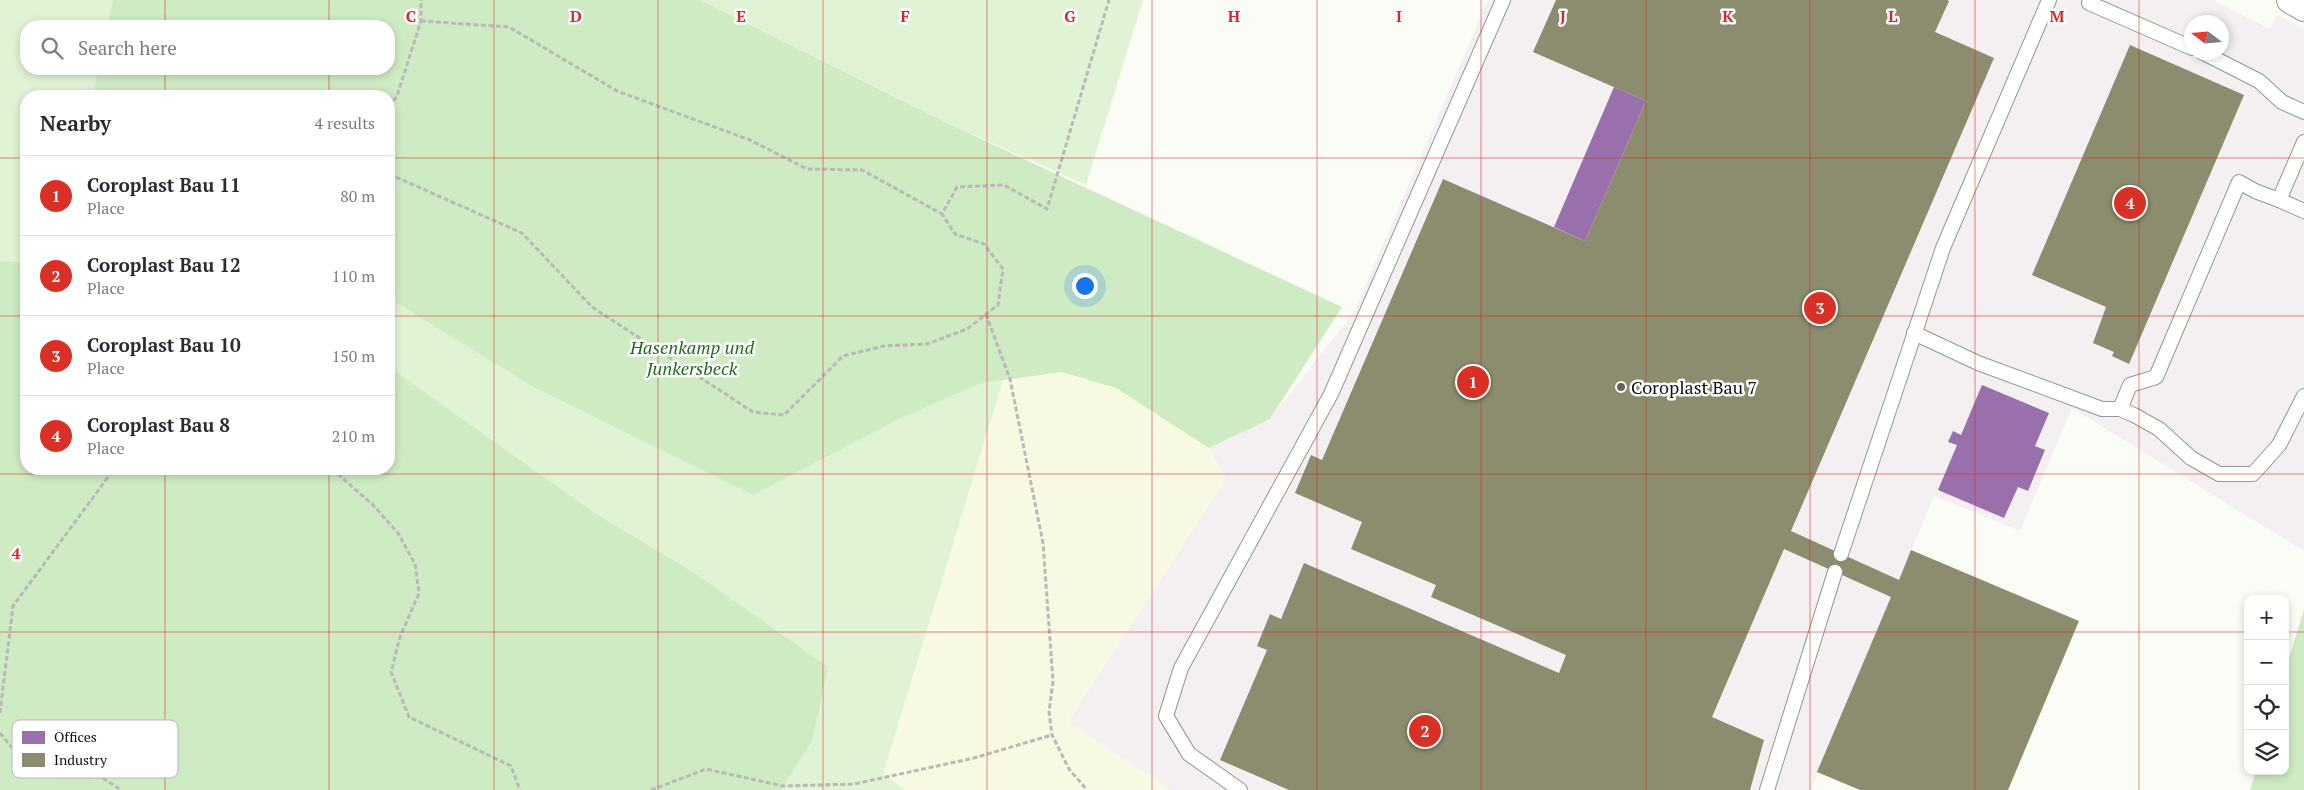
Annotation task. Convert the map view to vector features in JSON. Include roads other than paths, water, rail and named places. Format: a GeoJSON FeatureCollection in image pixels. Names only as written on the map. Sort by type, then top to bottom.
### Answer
{"type":"FeatureCollection","features":[{"type":"Feature","properties":{"kind":"street"},"geometry":{"type":"LineString","coordinates":[[2290,0],[2304,8]]}},
{"type":"Feature","properties":{"kind":"lane"},"geometry":{"type":"LineString","coordinates":[[1240,790],[1189,754],[1166,716],[1181,668],[1331,394],[1503,0]]}},
{"type":"Feature","properties":{"kind":"lane"},"geometry":{"type":"LineString","coordinates":[[1841,554],[1943,248],[2049,0]]}},
{"type":"Feature","properties":{"kind":"lane"},"geometry":{"type":"LineString","coordinates":[[2087,1],[2184,44]]}},
{"type":"Feature","properties":{"kind":"lane"},"geometry":{"type":"LineString","coordinates":[[2218,60],[2259,81],[2282,102],[2304,112]]}},
{"type":"Feature","properties":{"kind":"lane"},"geometry":{"type":"LineString","coordinates":[[2279,200],[2304,142]]}},
{"type":"Feature","properties":{"kind":"lane"},"geometry":{"type":"LineString","coordinates":[[2120,409],[2130,386],[2156,377],[2239,182],[2255,191],[2304,211]]}},
{"type":"Feature","properties":{"kind":"lane"},"geometry":{"type":"LineString","coordinates":[[1914,333],[1978,363],[2058,393],[2102,409],[2120,409],[2159,430],[2191,458],[2219,474],[2253,474],[2279,445],[2304,396]]}},
{"type":"Feature","properties":{"kind":"lane"},"geometry":{"type":"LineString","coordinates":[[1767,790],[1835,572]]}},
{"type":"Feature","properties":{"kind":"place","name":"Coroplast Bau 8"},"geometry":{"type":"Point","coordinates":[2130,203]}},
{"type":"Feature","properties":{"kind":"place","name":"Coroplast Bau 10"},"geometry":{"type":"Point","coordinates":[1820,308]}},
{"type":"Feature","properties":{"kind":"place","name":"Coroplast Bau 11"},"geometry":{"type":"Point","coordinates":[1473,382]}},
{"type":"Feature","properties":{"kind":"place","name":"Coroplast Bau 7"},"geometry":{"type":"Point","coordinates":[1621,387]}},
{"type":"Feature","properties":{"kind":"place","name":"Coroplast Bau 12"},"geometry":{"type":"Point","coordinates":[1425,731]}},
{"type":"Feature","properties":{"kind":"park label","name":"Hasenkamp und Junkersbeck"},"geometry":{"type":"Point","coordinates":[692,357]}}]}
